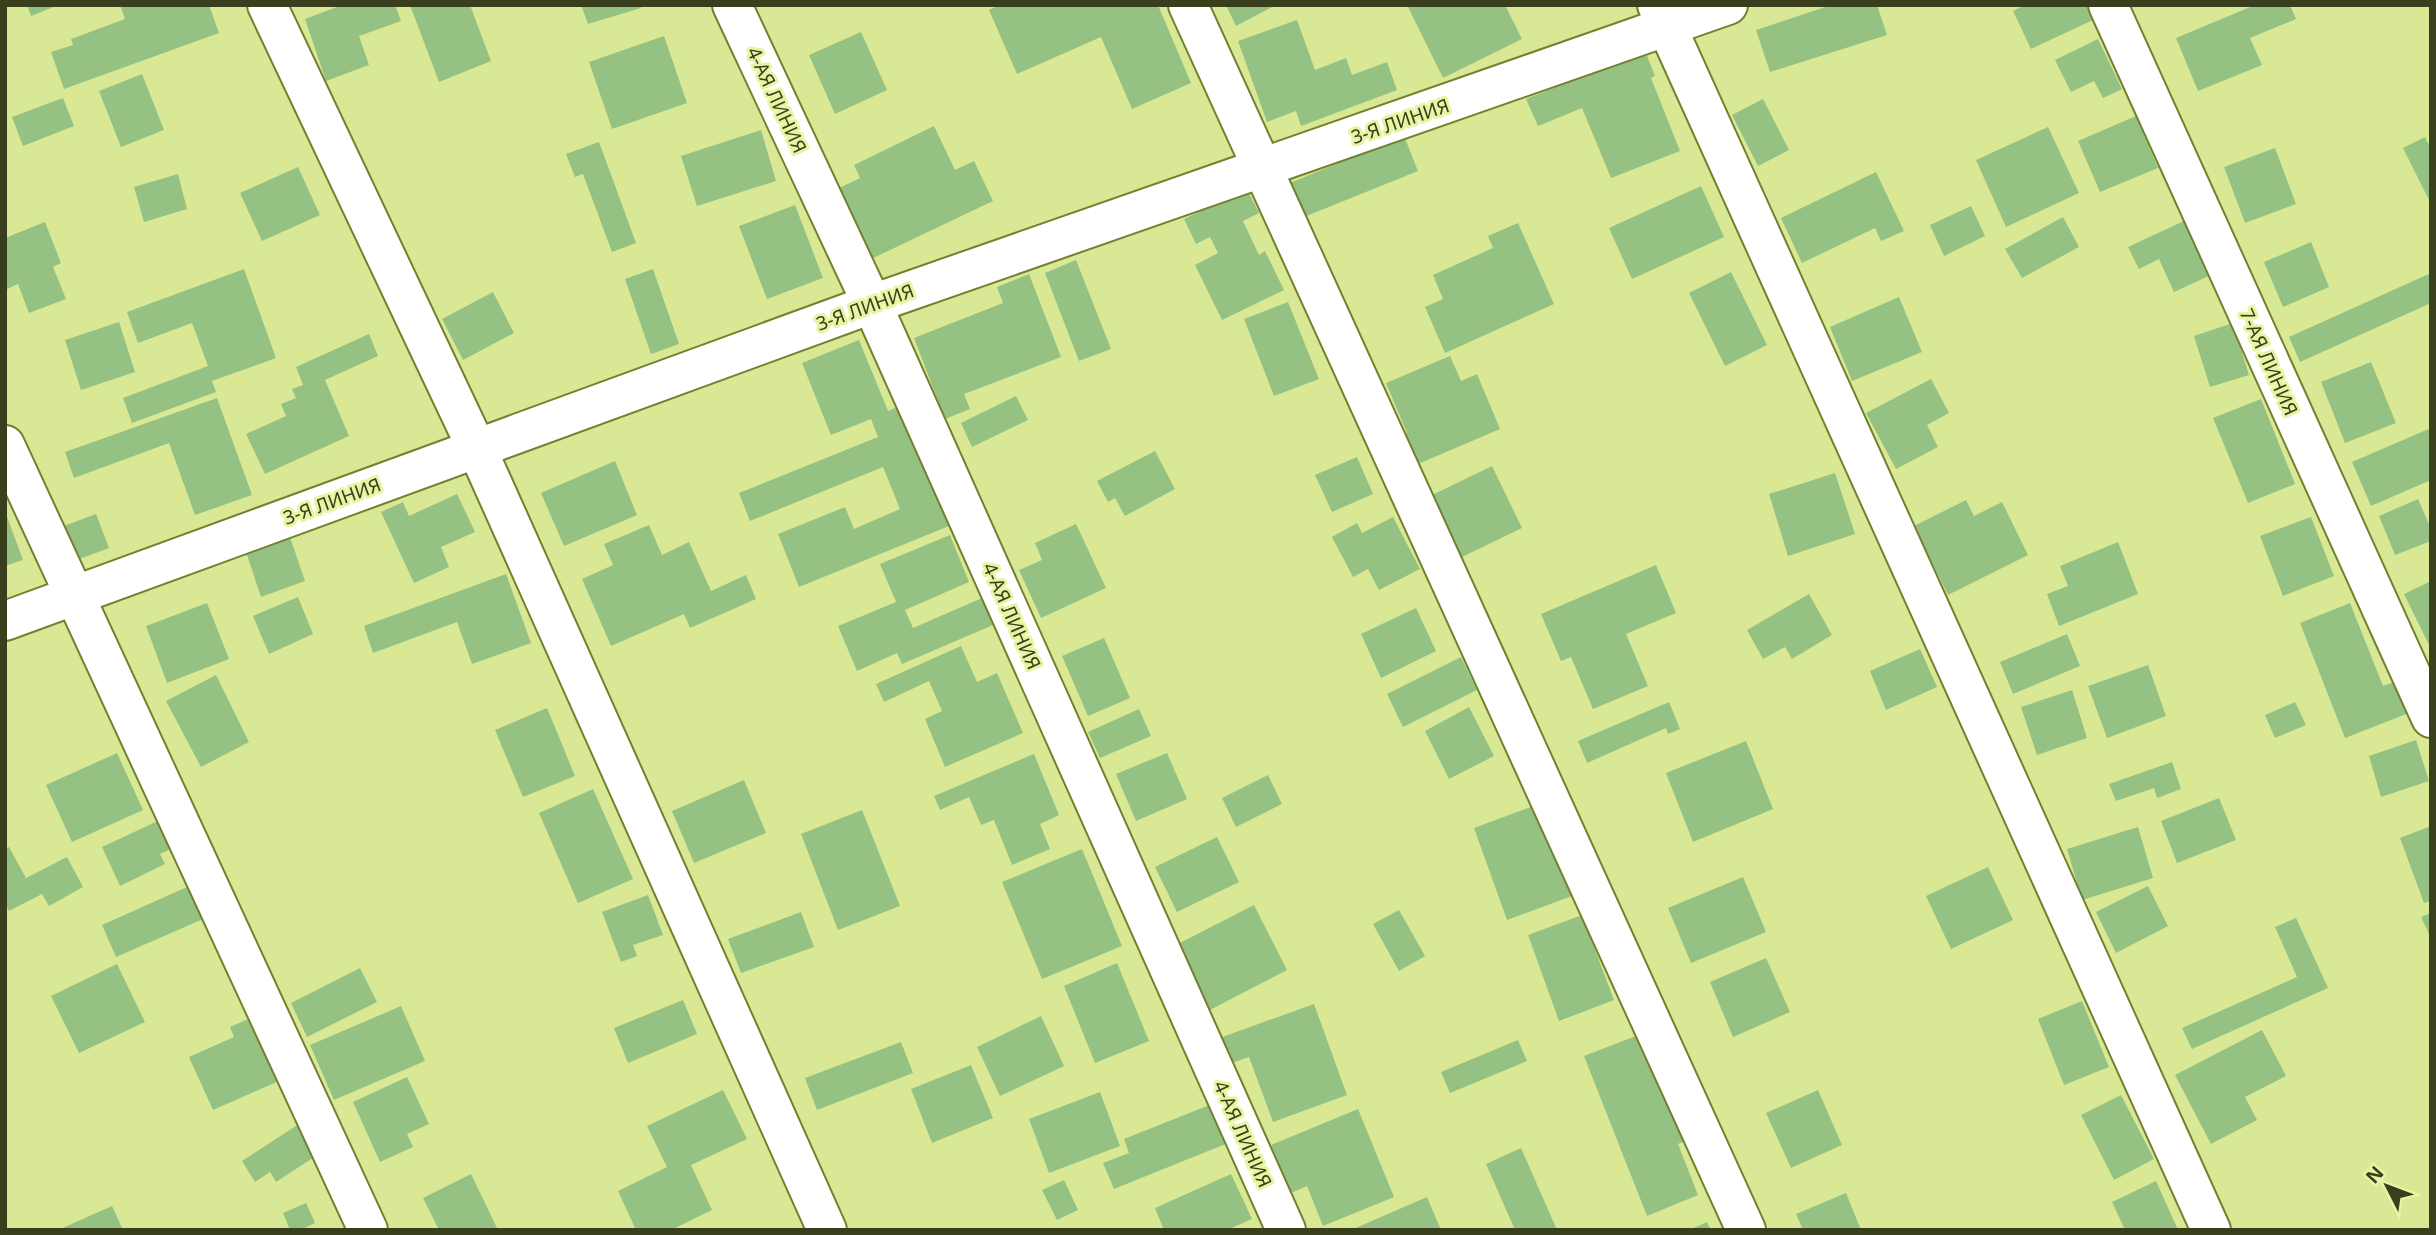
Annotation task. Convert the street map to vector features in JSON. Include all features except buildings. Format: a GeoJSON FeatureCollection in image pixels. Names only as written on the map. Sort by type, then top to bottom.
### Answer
{"type":"FeatureCollection","features":[{"type":"Feature","properties":{"kind":"street"},"geometry":{"type":"LineString","coordinates":[[267,5],[477,449],[828,1230]]}},
{"type":"Feature","properties":{"kind":"street","name":"4-АЯ ЛИНИЯ"},"geometry":{"type":"LineString","coordinates":[[732,5],[872,304],[1286,1230]]}},
{"type":"Feature","properties":{"kind":"street"},"geometry":{"type":"LineString","coordinates":[[1188,5],[1746,1230]]}},
{"type":"Feature","properties":{"kind":"street","name":"3-Я ЛИНИЯ"},"geometry":{"type":"LineString","coordinates":[[5,621],[872,304],[1263,168],[1663,16],[1728,5]]}},
{"type":"Feature","properties":{"kind":"street","name":"7-АЯ ЛИНИЯ"},"geometry":{"type":"LineString","coordinates":[[2108,5],[2431,718]]}},
{"type":"Feature","properties":{"kind":"street"},"geometry":{"type":"LineString","coordinates":[[1663,16],[2211,1230]]}},
{"type":"Feature","properties":{"kind":"street"},"geometry":{"type":"LineString","coordinates":[[5,445],[368,1230]]}}]}
